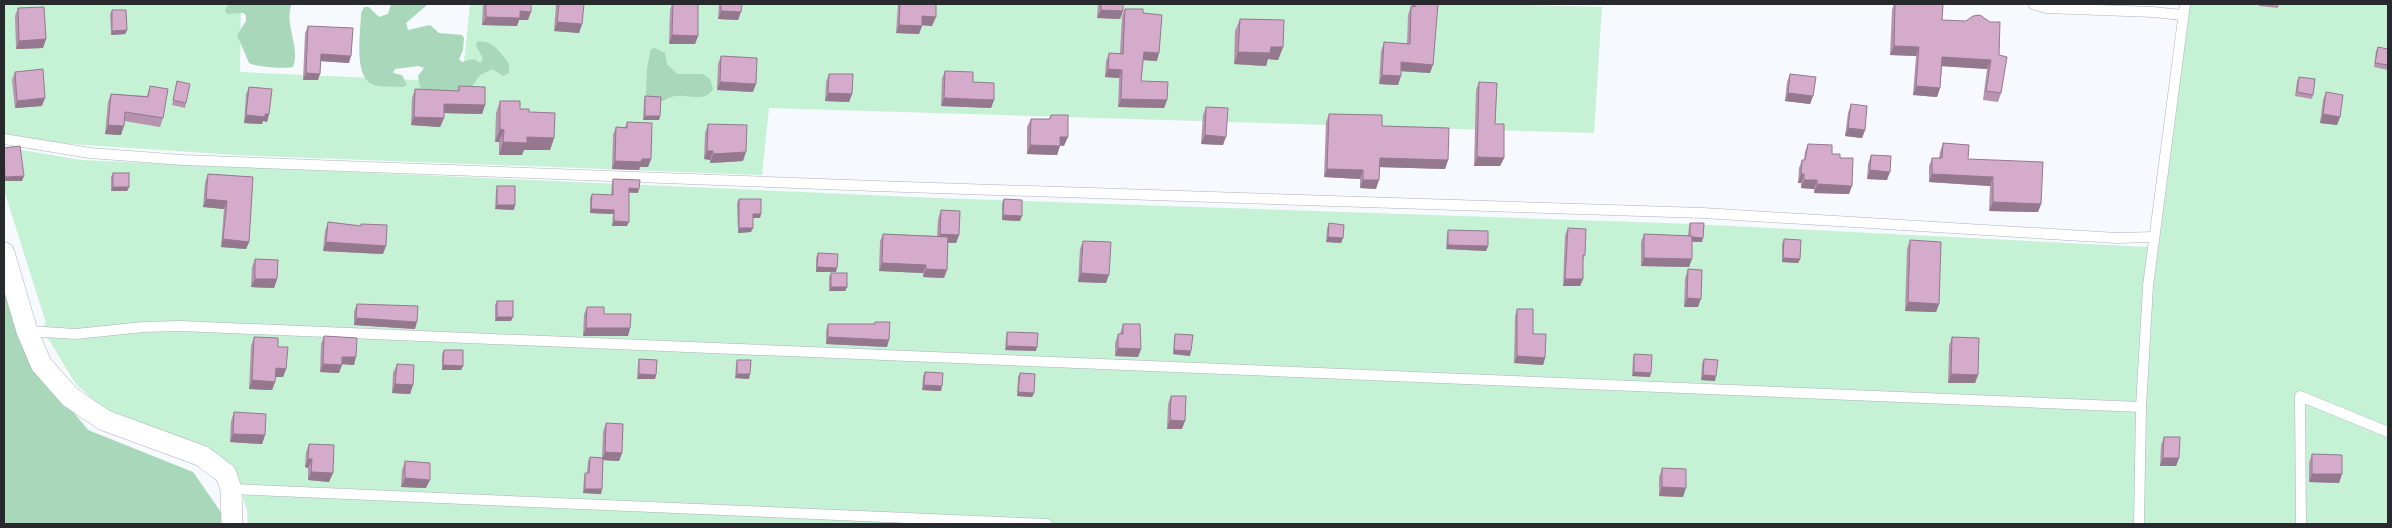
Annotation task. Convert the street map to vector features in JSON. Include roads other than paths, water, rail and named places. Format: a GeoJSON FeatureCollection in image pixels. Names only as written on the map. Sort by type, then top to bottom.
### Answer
{"type":"FeatureCollection","features":[{"type":"Feature","properties":{"kind":"street"},"geometry":{"type":"LineString","coordinates":[[4,253],[27,331],[41,364],[70,397],[104,420],[202,456],[226,474],[231,489],[232,524]]}},
{"type":"Feature","properties":{"kind":"lane"},"geometry":{"type":"LineString","coordinates":[[2033,4],[2046,8],[2153,12],[2182,15]]}},
{"type":"Feature","properties":{"kind":"lane"},"geometry":{"type":"LineString","coordinates":[[2138,524],[2141,407],[2148,286],[2182,15],[2185,4]]}},
{"type":"Feature","properties":{"kind":"lane"},"geometry":{"type":"LineString","coordinates":[[4,139],[90,153],[183,160],[895,187],[1703,214],[2107,237],[2154,237]]}},
{"type":"Feature","properties":{"kind":"lane"},"geometry":{"type":"LineString","coordinates":[[27,331],[76,334],[143,327],[180,326],[2141,407]]}},
{"type":"Feature","properties":{"kind":"lane"},"geometry":{"type":"LineString","coordinates":[[2301,524],[2300,396],[2388,432]]}},
{"type":"Feature","properties":{"kind":"lane"},"geometry":{"type":"LineString","coordinates":[[231,489],[1046,524]]}}]}
